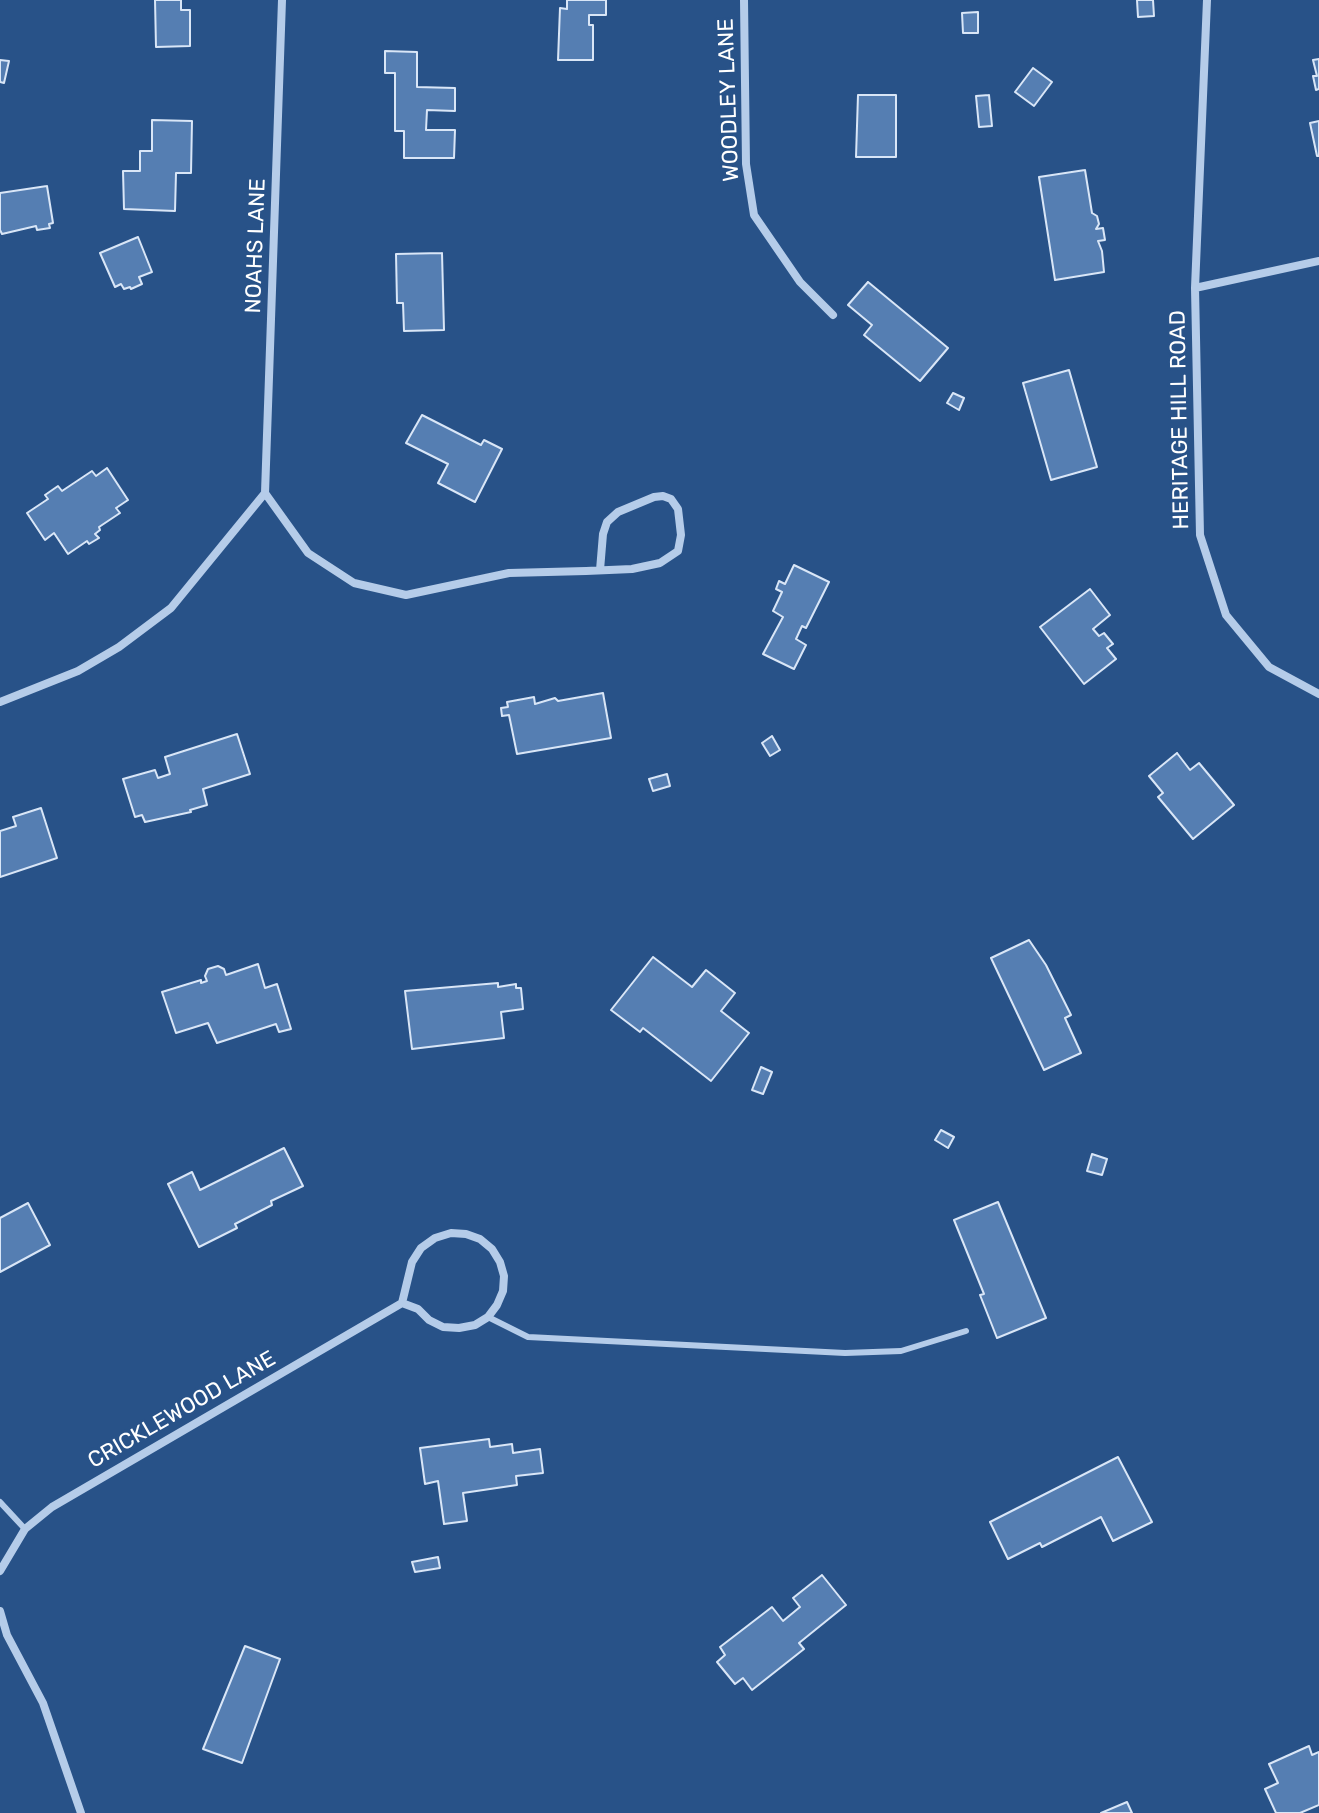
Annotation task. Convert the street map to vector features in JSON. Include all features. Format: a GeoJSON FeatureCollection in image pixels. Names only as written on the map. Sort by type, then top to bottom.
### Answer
{"type":"FeatureCollection","features":[{"type":"Feature","properties":{"kind":"street","name":"NOAHS LANE"},"geometry":{"type":"LineString","coordinates":[[265,493],[282,0]]}},
{"type":"Feature","properties":{"kind":"street","name":"WOODLEY LANE"},"geometry":{"type":"LineString","coordinates":[[744,0],[746,164],[754,215],[800,282],[833,315]]}},
{"type":"Feature","properties":{"kind":"street","name":"HERITAGE HILL ROAD"},"geometry":{"type":"LineString","coordinates":[[1207,0],[1195,288],[1200,535],[1226,615],[1269,667],[1319,694]]}},
{"type":"Feature","properties":{"kind":"street","name":"HERITAGE HILL ROAD"},"geometry":{"type":"LineString","coordinates":[[1195,288],[1319,261]]}},
{"type":"Feature","properties":{"kind":"street"},"geometry":{"type":"LineString","coordinates":[[0,702],[78,671],[119,647],[171,608],[265,493],[308,553],[354,583],[406,595],[509,573],[632,569],[660,563],[678,551],[681,535],[678,509],[671,499],[663,496],[643,501],[618,512],[607,522],[600,570]]}},
{"type":"Feature","properties":{"kind":"street"},"geometry":{"type":"LineString","coordinates":[[451,1233],[480,1239],[492,1249],[500,1262],[504,1276],[503,1291],[488,1317],[475,1325],[443,1327],[429,1320],[418,1309],[402,1303],[412,1262],[421,1248],[435,1238],[451,1233]]}},
{"type":"Feature","properties":{"kind":"street","name":"CRICKLEWOOD LANE"},"geometry":{"type":"LineString","coordinates":[[0,1571],[25,1529],[64,1500],[402,1303]]}},
{"type":"Feature","properties":{"kind":"street"},"geometry":{"type":"LineString","coordinates":[[0,1611],[7,1635],[43,1703],[81,1813]]}},
{"type":"Feature","properties":{"kind":"lane"},"geometry":{"type":"LineString","coordinates":[[488,1317],[528,1337],[845,1353],[901,1351],[966,1331]]}},
{"type":"Feature","properties":{"kind":"lane"},"geometry":{"type":"LineString","coordinates":[[0,1502],[25,1529]]}},
{"type":"Feature","properties":{"kind":"building"},"geometry":{"type":"Polygon","coordinates":[[[155,0],[181,0],[181,10],[190,10],[190,46],[156,47],[155,0]]]}},
{"type":"Feature","properties":{"kind":"building"},"geometry":{"type":"Polygon","coordinates":[[[567,0],[606,0],[606,15],[589,15],[589,25],[593,25],[593,60],[558,60],[560,8],[567,9],[567,0]]]}},
{"type":"Feature","properties":{"kind":"building"},"geometry":{"type":"Polygon","coordinates":[[[1137,0],[1153,0],[1154,16],[1138,17],[1137,0]]]}},
{"type":"Feature","properties":{"kind":"building"},"geometry":{"type":"Polygon","coordinates":[[[978,12],[978,33],[963,33],[962,13],[978,12]]]}},
{"type":"Feature","properties":{"kind":"building"},"geometry":{"type":"Polygon","coordinates":[[[385,51],[417,52],[417,87],[455,88],[455,111],[427,110],[426,130],[455,130],[454,158],[404,158],[404,131],[395,131],[395,73],[385,73],[385,51]]]}},
{"type":"Feature","properties":{"kind":"building"},"geometry":{"type":"Polygon","coordinates":[[[1319,59],[1319,89],[1316,90],[1313,60],[1319,59]]]}},
{"type":"Feature","properties":{"kind":"building"},"geometry":{"type":"Polygon","coordinates":[[[0,60],[9,61],[4,83],[0,82],[0,60]]]}},
{"type":"Feature","properties":{"kind":"building"},"geometry":{"type":"Polygon","coordinates":[[[1033,68],[1052,82],[1034,106],[1015,92],[1033,68]]]}},
{"type":"Feature","properties":{"kind":"building"},"geometry":{"type":"Polygon","coordinates":[[[858,95],[896,95],[896,157],[856,157],[858,95]]]}},
{"type":"Feature","properties":{"kind":"building"},"geometry":{"type":"Polygon","coordinates":[[[989,95],[992,126],[979,127],[976,96],[989,95]]]}},
{"type":"Feature","properties":{"kind":"building"},"geometry":{"type":"Polygon","coordinates":[[[152,120],[192,121],[191,173],[176,173],[175,211],[124,209],[123,171],[140,171],[140,151],[152,151],[152,120]]]}},
{"type":"Feature","properties":{"kind":"building"},"geometry":{"type":"Polygon","coordinates":[[[1319,121],[1319,156],[1317,156],[1310,123],[1319,121]]]}},
{"type":"Feature","properties":{"kind":"building"},"geometry":{"type":"Polygon","coordinates":[[[1085,170],[1092,213],[1097,216],[1099,224],[1096,229],[1103,228],[1105,240],[1098,241],[1104,272],[1055,280],[1039,177],[1085,170]]]}},
{"type":"Feature","properties":{"kind":"building"},"geometry":{"type":"Polygon","coordinates":[[[47,186],[53,223],[49,224],[50,228],[37,230],[36,226],[2,234],[0,193],[47,186]]]}},
{"type":"Feature","properties":{"kind":"building"},"geometry":{"type":"Polygon","coordinates":[[[138,237],[152,272],[139,277],[142,284],[131,289],[124,289],[121,284],[115,287],[100,253],[138,237]]]}},
{"type":"Feature","properties":{"kind":"building"},"geometry":{"type":"Polygon","coordinates":[[[442,253],[444,330],[404,331],[403,303],[397,303],[396,254],[442,253]]]}},
{"type":"Feature","properties":{"kind":"building"},"geometry":{"type":"Polygon","coordinates":[[[868,282],[948,348],[920,381],[864,335],[872,325],[848,305],[868,282]]]}},
{"type":"Feature","properties":{"kind":"building"},"geometry":{"type":"Polygon","coordinates":[[[1069,370],[1097,467],[1051,480],[1023,383],[1069,370]]]}},
{"type":"Feature","properties":{"kind":"building"},"geometry":{"type":"Polygon","coordinates":[[[953,393],[964,398],[959,410],[947,403],[953,393]]]}},
{"type":"Feature","properties":{"kind":"building"},"geometry":{"type":"Polygon","coordinates":[[[422,415],[481,445],[484,440],[502,449],[475,502],[438,483],[448,464],[406,443],[422,415]]]}},
{"type":"Feature","properties":{"kind":"building"},"geometry":{"type":"Polygon","coordinates":[[[107,468],[128,500],[116,508],[120,513],[99,527],[95,534],[99,538],[89,544],[87,541],[68,554],[54,533],[45,540],[27,513],[48,499],[45,495],[58,486],[62,491],[92,471],[96,476],[107,468]]]}},
{"type":"Feature","properties":{"kind":"building"},"geometry":{"type":"Polygon","coordinates":[[[794,565],[829,582],[806,628],[802,626],[796,639],[806,645],[794,669],[763,654],[783,617],[773,611],[782,592],[776,589],[779,581],[785,584],[794,565]]]}},
{"type":"Feature","properties":{"kind":"building"},"geometry":{"type":"Polygon","coordinates":[[[1090,589],[1110,615],[1093,629],[1099,636],[1104,633],[1113,644],[1107,648],[1116,659],[1084,684],[1040,627],[1090,589]]]}},
{"type":"Feature","properties":{"kind":"building"},"geometry":{"type":"Polygon","coordinates":[[[603,693],[611,738],[517,754],[509,715],[502,716],[501,708],[508,707],[507,702],[534,697],[535,704],[555,698],[558,701],[603,693]]]}},
{"type":"Feature","properties":{"kind":"building"},"geometry":{"type":"Polygon","coordinates":[[[237,734],[250,774],[203,789],[207,805],[191,812],[145,822],[142,815],[135,817],[123,779],[155,770],[158,778],[170,774],[165,757],[237,734]]]}},
{"type":"Feature","properties":{"kind":"building"},"geometry":{"type":"Polygon","coordinates":[[[772,736],[780,750],[770,756],[762,743],[772,736]]]}},
{"type":"Feature","properties":{"kind":"building"},"geometry":{"type":"Polygon","coordinates":[[[1177,753],[1190,770],[1199,763],[1234,805],[1193,839],[1158,797],[1163,793],[1149,776],[1177,753]]]}},
{"type":"Feature","properties":{"kind":"building"},"geometry":{"type":"Polygon","coordinates":[[[667,774],[670,786],[653,791],[649,779],[667,774]]]}},
{"type":"Feature","properties":{"kind":"building"},"geometry":{"type":"Polygon","coordinates":[[[41,808],[57,858],[0,877],[0,831],[16,826],[13,817],[41,808]]]}},
{"type":"Feature","properties":{"kind":"building"},"geometry":{"type":"Polygon","coordinates":[[[1029,940],[1046,965],[1071,1015],[1065,1018],[1081,1053],[1044,1070],[991,958],[1029,940]]]}},
{"type":"Feature","properties":{"kind":"building"},"geometry":{"type":"Polygon","coordinates":[[[653,957],[692,987],[706,970],[735,993],[721,1011],[749,1033],[711,1081],[643,1028],[640,1032],[611,1010],[653,957]]]}},
{"type":"Feature","properties":{"kind":"building"},"geometry":{"type":"Polygon","coordinates":[[[258,964],[265,988],[277,984],[291,1029],[279,1032],[276,1024],[217,1043],[208,1023],[176,1033],[162,992],[207,981],[205,976],[208,969],[218,966],[224,969],[226,975],[258,964]]]}},
{"type":"Feature","properties":{"kind":"building"},"geometry":{"type":"Polygon","coordinates":[[[498,983],[498,987],[516,984],[516,988],[521,988],[523,1009],[501,1012],[504,1038],[412,1049],[405,991],[498,983]]]}},
{"type":"Feature","properties":{"kind":"building"},"geometry":{"type":"Polygon","coordinates":[[[761,1067],[772,1072],[763,1094],[752,1090],[761,1067]]]}},
{"type":"Feature","properties":{"kind":"building"},"geometry":{"type":"Polygon","coordinates":[[[941,1130],[954,1137],[948,1148],[935,1140],[941,1130]]]}},
{"type":"Feature","properties":{"kind":"building"},"geometry":{"type":"Polygon","coordinates":[[[284,1148],[303,1186],[271,1201],[272,1205],[235,1224],[237,1228],[199,1247],[168,1184],[192,1172],[200,1190],[284,1148]]]}},
{"type":"Feature","properties":{"kind":"building"},"geometry":{"type":"Polygon","coordinates":[[[1092,1154],[1107,1159],[1102,1175],[1087,1171],[1092,1154]]]}},
{"type":"Feature","properties":{"kind":"building"},"geometry":{"type":"Polygon","coordinates":[[[998,1202],[1046,1318],[997,1338],[980,1295],[984,1294],[954,1220],[998,1202]]]}},
{"type":"Feature","properties":{"kind":"building"},"geometry":{"type":"Polygon","coordinates":[[[28,1203],[50,1245],[0,1272],[0,1218],[28,1203]]]}},
{"type":"Feature","properties":{"kind":"building"},"geometry":{"type":"Polygon","coordinates":[[[489,1439],[490,1447],[512,1444],[513,1453],[540,1449],[543,1473],[516,1476],[517,1485],[463,1493],[467,1521],[444,1524],[438,1481],[425,1484],[420,1448],[489,1439]]]}},
{"type":"Feature","properties":{"kind":"building"},"geometry":{"type":"Polygon","coordinates":[[[1118,1457],[1152,1522],[1113,1541],[1101,1517],[1042,1547],[1040,1543],[1008,1559],[990,1522],[1118,1457]]]}},
{"type":"Feature","properties":{"kind":"building"},"geometry":{"type":"Polygon","coordinates":[[[438,1557],[440,1568],[415,1572],[412,1562],[438,1557]]]}},
{"type":"Feature","properties":{"kind":"building"},"geometry":{"type":"Polygon","coordinates":[[[822,1575],[846,1605],[799,1643],[804,1649],[752,1690],[743,1678],[735,1684],[717,1662],[725,1655],[720,1647],[772,1607],[783,1621],[800,1607],[793,1598],[822,1575]]]}},
{"type":"Feature","properties":{"kind":"building"},"geometry":{"type":"Polygon","coordinates":[[[245,1646],[280,1659],[242,1763],[203,1749],[245,1646]]]}},
{"type":"Feature","properties":{"kind":"building"},"geometry":{"type":"Polygon","coordinates":[[[1309,1746],[1312,1755],[1319,1752],[1319,1805],[1300,1813],[1276,1813],[1265,1789],[1278,1783],[1269,1764],[1309,1746]]]}},
{"type":"Feature","properties":{"kind":"building"},"geometry":{"type":"Polygon","coordinates":[[[1127,1802],[1132,1813],[1101,1813],[1127,1802]]]}}]}
